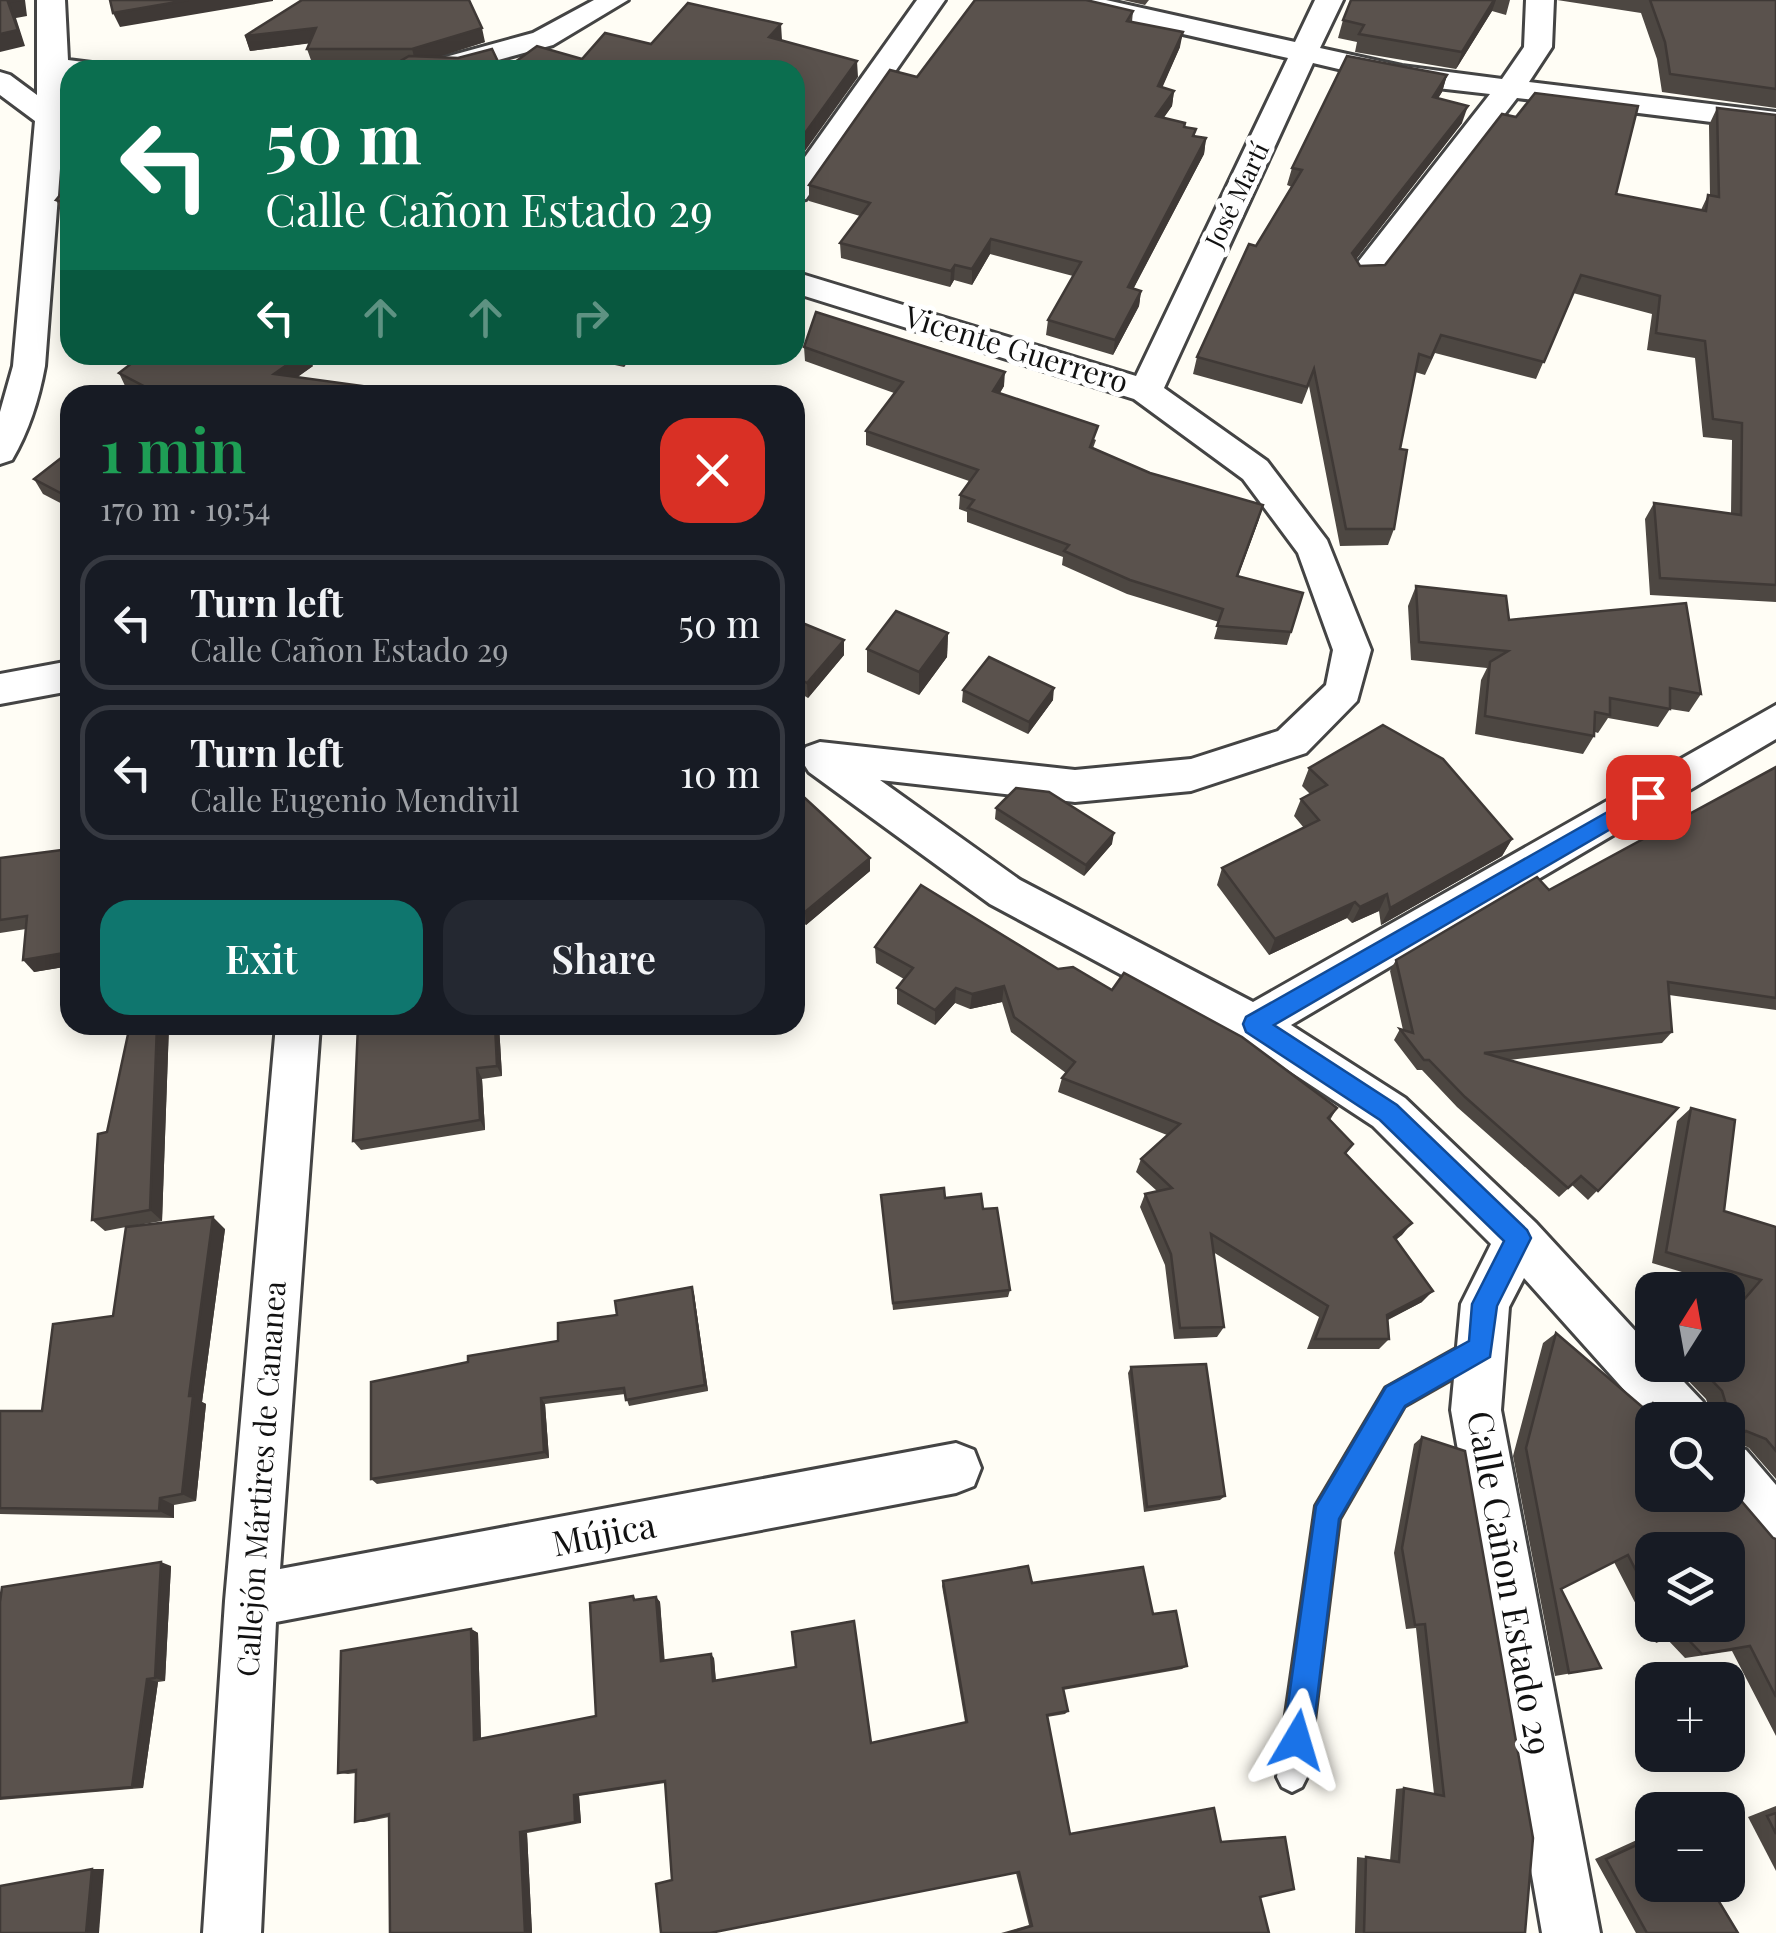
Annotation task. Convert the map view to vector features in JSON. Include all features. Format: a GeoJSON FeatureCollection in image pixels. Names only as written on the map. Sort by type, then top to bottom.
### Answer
{"type":"FeatureCollection","features":[{"type":"Feature","properties":{"kind":"street"},"geometry":{"type":"LineString","coordinates":[[0,452],[22,400],[30,366],[54,68],[50,0]]}},
{"type":"Feature","properties":{"kind":"street"},"geometry":{"type":"LineString","coordinates":[[466,60],[543,39],[614,0]]}},
{"type":"Feature","properties":{"kind":"street"},"geometry":{"type":"LineString","coordinates":[[805,178],[931,0]]}},
{"type":"Feature","properties":{"kind":"street"},"geometry":{"type":"LineString","coordinates":[[1070,0],[1402,75],[1776,121]]}},
{"type":"Feature","properties":{"kind":"street","name":"José Martí"},"geometry":{"type":"LineString","coordinates":[[1146,391],[1329,0]]}},
{"type":"Feature","properties":{"kind":"street"},"geometry":{"type":"LineString","coordinates":[[1366,274],[1538,46],[1540,0]]}},
{"type":"Feature","properties":{"kind":"street"},"geometry":{"type":"LineString","coordinates":[[54,68],[60,68]]}},
{"type":"Feature","properties":{"kind":"street"},"geometry":{"type":"LineString","coordinates":[[0,81],[48,117]]}},
{"type":"Feature","properties":{"kind":"street","name":"Vicente Guerrero"},"geometry":{"type":"LineString","coordinates":[[805,285],[1146,391],[1255,470],[1314,549],[1352,650],[1344,692],[1292,742],[1191,775],[1075,786],[808,755]]}},
{"type":"Feature","properties":{"kind":"street"},"geometry":{"type":"LineString","coordinates":[[0,689],[60,678]]}},
{"type":"Feature","properties":{"kind":"street"},"geometry":{"type":"LineString","coordinates":[[1254,1024],[1776,720]]}},
{"type":"Feature","properties":{"kind":"street"},"geometry":{"type":"LineString","coordinates":[[808,755],[1006,892],[1254,1024],[1388,1112],[1518,1238],[1668,1402]]}},
{"type":"Feature","properties":{"kind":"street","name":"Callejón Mártires de Cananea"},"geometry":{"type":"LineString","coordinates":[[232,1933],[250,1601],[297,1035]]}},
{"type":"Feature","properties":{"kind":"street","name":"Calle Cañon Estado 29"},"geometry":{"type":"LineString","coordinates":[[1518,1238],[1485,1304],[1476,1410],[1571,1933]]}},
{"type":"Feature","properties":{"kind":"street","name":"Mújica"},"geometry":{"type":"LineString","coordinates":[[250,1601],[956,1468]]}},
{"type":"Feature","properties":{"kind":"street"},"geometry":{"type":"LineString","coordinates":[[1745,1488],[1776,1524]]}},
{"type":"Feature","properties":{"kind":"lane"},"geometry":{"type":"LineString","coordinates":[[1292,1778],[1326,1516],[1395,1397],[1481,1348]]}},
{"type":"Feature","properties":{"kind":"building"},"geometry":{"type":"Polygon","coordinates":[[[0,0],[20,0],[8,2],[18,30],[0,34],[0,0]]]}},
{"type":"Feature","properties":{"kind":"building"},"geometry":{"type":"Polygon","coordinates":[[[110,0],[188,0],[113,13],[110,0]]]}},
{"type":"Feature","properties":{"kind":"building"},"geometry":{"type":"Polygon","coordinates":[[[302,0],[469,0],[482,28],[412,49],[307,49],[316,28],[245,36],[302,0]]]}},
{"type":"Feature","properties":{"kind":"building"},"geometry":{"type":"Polygon","coordinates":[[[975,0],[1086,0],[1133,11],[1127,21],[1183,32],[1158,86],[1174,91],[1156,116],[1185,123],[1184,127],[1196,129],[1193,136],[1206,138],[1128,287],[1141,291],[1115,340],[1048,320],[1081,262],[991,239],[972,269],[955,265],[951,271],[840,243],[870,203],[809,185],[890,70],[917,77],[975,0]]]}},
{"type":"Feature","properties":{"kind":"building"},"geometry":{"type":"Polygon","coordinates":[[[1351,0],[1494,0],[1462,52],[1359,34],[1364,25],[1343,20],[1351,0]]]}},
{"type":"Feature","properties":{"kind":"building"},"geometry":{"type":"Polygon","coordinates":[[[1650,0],[1776,0],[1776,89],[1670,74],[1665,42],[1650,0]]]}},
{"type":"Feature","properties":{"kind":"building"},"geometry":{"type":"Polygon","coordinates":[[[688,3],[781,24],[769,37],[857,61],[805,133],[805,60],[518,60],[537,46],[582,59],[605,33],[651,44],[688,3]]]}},
{"type":"Feature","properties":{"kind":"building"},"geometry":{"type":"Polygon","coordinates":[[[492,49],[497,60],[402,60],[409,56],[458,58],[492,49]]]}},
{"type":"Feature","properties":{"kind":"building"},"geometry":{"type":"Polygon","coordinates":[[[1347,56],[1447,75],[1433,97],[1468,106],[1352,253],[1360,266],[1385,265],[1502,114],[1516,117],[1535,93],[1638,106],[1616,194],[1706,211],[1708,195],[1719,197],[1717,108],[1776,115],[1776,585],[1660,578],[1654,503],[1741,515],[1742,423],[1713,419],[1705,341],[1656,333],[1660,296],[1581,275],[1544,362],[1441,335],[1431,358],[1419,354],[1400,449],[1407,450],[1394,529],[1346,529],[1314,369],[1307,387],[1197,357],[1249,244],[1256,246],[1302,170],[1292,168],[1347,56]]]}},
{"type":"Feature","properties":{"kind":"building"},"geometry":{"type":"Polygon","coordinates":[[[816,312],[1005,372],[993,391],[1098,426],[1090,447],[1150,473],[1263,505],[1237,576],[1303,593],[1291,632],[1217,626],[1223,609],[1130,580],[1064,551],[1069,545],[968,508],[974,500],[960,495],[978,470],[866,431],[903,382],[805,347],[816,312]]]}},
{"type":"Feature","properties":{"kind":"building"},"geometry":{"type":"Polygon","coordinates":[[[129,365],[287,365],[274,374],[355,385],[142,385],[119,373],[129,365]]]}},
{"type":"Feature","properties":{"kind":"building"},"geometry":{"type":"Polygon","coordinates":[[[60,459],[60,493],[34,479],[60,459]]]}},
{"type":"Feature","properties":{"kind":"building"},"geometry":{"type":"Polygon","coordinates":[[[1416,586],[1506,596],[1509,620],[1686,603],[1701,694],[1670,688],[1670,709],[1610,698],[1610,715],[1595,712],[1594,736],[1485,716],[1490,662],[1508,651],[1419,642],[1416,586]]]}},
{"type":"Feature","properties":{"kind":"building"},"geometry":{"type":"Polygon","coordinates":[[[896,611],[948,633],[919,672],[867,649],[896,611]]]}},
{"type":"Feature","properties":{"kind":"building"},"geometry":{"type":"Polygon","coordinates":[[[805,624],[844,640],[805,682],[805,624]]]}},
{"type":"Feature","properties":{"kind":"building"},"geometry":{"type":"Polygon","coordinates":[[[989,657],[1054,688],[1029,722],[963,690],[989,657]]]}},
{"type":"Feature","properties":{"kind":"building"},"geometry":{"type":"Polygon","coordinates":[[[1383,725],[1443,759],[1512,839],[1390,908],[1387,894],[1360,907],[1355,902],[1275,939],[1222,868],[1319,820],[1301,799],[1327,785],[1309,768],[1383,725]]]}},
{"type":"Feature","properties":{"kind":"building"},"geometry":{"type":"Polygon","coordinates":[[[1776,767],[1776,998],[1668,982],[1672,1032],[1484,1053],[1678,1108],[1598,1191],[1581,1176],[1568,1188],[1429,1060],[1424,1060],[1400,1029],[1413,1033],[1396,960],[1537,877],[1549,890],[1776,767]]]}},
{"type":"Feature","properties":{"kind":"building"},"geometry":{"type":"Polygon","coordinates":[[[1016,788],[1049,792],[1114,833],[1086,865],[996,808],[1016,788]]]}},
{"type":"Feature","properties":{"kind":"building"},"geometry":{"type":"Polygon","coordinates":[[[805,798],[870,858],[805,912],[805,798]]]}},
{"type":"Feature","properties":{"kind":"building"},"geometry":{"type":"Polygon","coordinates":[[[60,850],[60,954],[23,960],[27,916],[0,920],[0,858],[60,850]]]}},
{"type":"Feature","properties":{"kind":"building"},"geometry":{"type":"Polygon","coordinates":[[[921,885],[1058,969],[1073,967],[1112,990],[1124,973],[1242,1037],[1337,1108],[1328,1118],[1353,1144],[1345,1153],[1412,1223],[1394,1237],[1433,1291],[1387,1315],[1389,1339],[1315,1339],[1328,1306],[1211,1234],[1224,1327],[1180,1328],[1171,1254],[1145,1194],[1172,1188],[1141,1159],[1180,1124],[1062,1078],[1075,1062],[1014,1017],[1004,986],[972,994],[956,988],[935,1010],[897,988],[913,968],[875,947],[921,885]]]}},
{"type":"Feature","properties":{"kind":"building"},"geometry":{"type":"Polygon","coordinates":[[[128,1035],[157,1035],[150,1210],[92,1220],[98,1134],[107,1132],[128,1035]]]}},
{"type":"Feature","properties":{"kind":"building"},"geometry":{"type":"Polygon","coordinates":[[[358,1035],[495,1035],[497,1066],[477,1068],[480,1120],[353,1141],[358,1035]]]}},
{"type":"Feature","properties":{"kind":"building"},"geometry":{"type":"Polygon","coordinates":[[[1691,1108],[1735,1120],[1724,1211],[1776,1227],[1776,1451],[1766,1439],[1745,1432],[1745,1402],[1725,1402],[1713,1382],[1745,1382],[1745,1298],[1761,1280],[1745,1272],[1666,1252],[1691,1108]]]}},
{"type":"Feature","properties":{"kind":"building"},"geometry":{"type":"Polygon","coordinates":[[[944,1188],[945,1198],[981,1194],[983,1209],[997,1208],[1010,1290],[893,1303],[881,1195],[944,1188]]]}},
{"type":"Feature","properties":{"kind":"building"},"geometry":{"type":"Polygon","coordinates":[[[213,1217],[189,1396],[193,1396],[182,1494],[160,1498],[159,1511],[0,1508],[0,1411],[42,1411],[53,1324],[113,1316],[126,1227],[213,1217]]]}},
{"type":"Feature","properties":{"kind":"building"},"geometry":{"type":"Polygon","coordinates":[[[692,1287],[705,1385],[626,1400],[624,1388],[541,1398],[544,1452],[371,1479],[371,1382],[468,1362],[468,1356],[558,1341],[558,1323],[617,1315],[615,1301],[692,1287]]]}},
{"type":"Feature","properties":{"kind":"building"},"geometry":{"type":"Polygon","coordinates":[[[1556,1333],[1636,1402],[1635,1512],[1745,1512],[1745,1505],[1776,1539],[1776,1697],[1750,1646],[1702,1654],[1690,1642],[1745,1642],[1745,1532],[1635,1532],[1635,1569],[1628,1555],[1561,1589],[1601,1668],[1569,1673],[1526,1448],[1556,1333]]]}},
{"type":"Feature","properties":{"kind":"building"},"geometry":{"type":"Polygon","coordinates":[[[1206,1364],[1225,1496],[1147,1507],[1131,1367],[1206,1364]]]}},
{"type":"Feature","properties":{"kind":"building"},"geometry":{"type":"Polygon","coordinates":[[[1422,1437],[1465,1451],[1533,1838],[1525,1933],[1364,1933],[1366,1857],[1399,1862],[1404,1788],[1444,1796],[1425,1624],[1415,1625],[1402,1548],[1422,1437]]]}},
{"type":"Feature","properties":{"kind":"building"},"geometry":{"type":"Polygon","coordinates":[[[161,1562],[155,1678],[147,1679],[132,1787],[0,1798],[2,1587],[161,1562]]]}},
{"type":"Feature","properties":{"kind":"building"},"geometry":{"type":"Polygon","coordinates":[[[1028,1566],[1032,1583],[1143,1567],[1153,1614],[1176,1611],[1187,1666],[1063,1688],[1068,1711],[1047,1715],[1070,1834],[1214,1808],[1221,1842],[1285,1837],[1294,1889],[1260,1897],[1269,1933],[1008,1933],[1032,1926],[1019,1872],[710,1933],[661,1933],[656,1884],[672,1880],[665,1781],[574,1795],[575,1822],[520,1832],[525,1933],[390,1933],[389,1814],[355,1822],[356,1770],[338,1773],[341,1651],[471,1629],[474,1740],[596,1716],[590,1603],[633,1596],[634,1600],[656,1597],[661,1661],[711,1654],[713,1681],[796,1667],[792,1632],[854,1621],[871,1743],[967,1722],[943,1581],[1028,1566]]]}},
{"type":"Feature","properties":{"kind":"building"},"geometry":{"type":"Polygon","coordinates":[[[1776,1813],[1776,1834],[1767,1816],[1776,1813]]]}},
{"type":"Feature","properties":{"kind":"building"},"geometry":{"type":"Polygon","coordinates":[[[1635,1846],[1635,1902],[1719,1902],[1738,1933],[1647,1933],[1606,1859],[1635,1846]]]}},
{"type":"Feature","properties":{"kind":"building"},"geometry":{"type":"Polygon","coordinates":[[[92,1869],[86,1933],[0,1933],[0,1886],[92,1869]]]}},
{"type":"Feature","properties":{"kind":"route"},"geometry":{"type":"LineString","coordinates":[[1297,1740],[1326,1516],[1395,1397],[1481,1348],[1485,1304],[1518,1238],[1388,1112],[1254,1024],[1648,797]]}}]}
